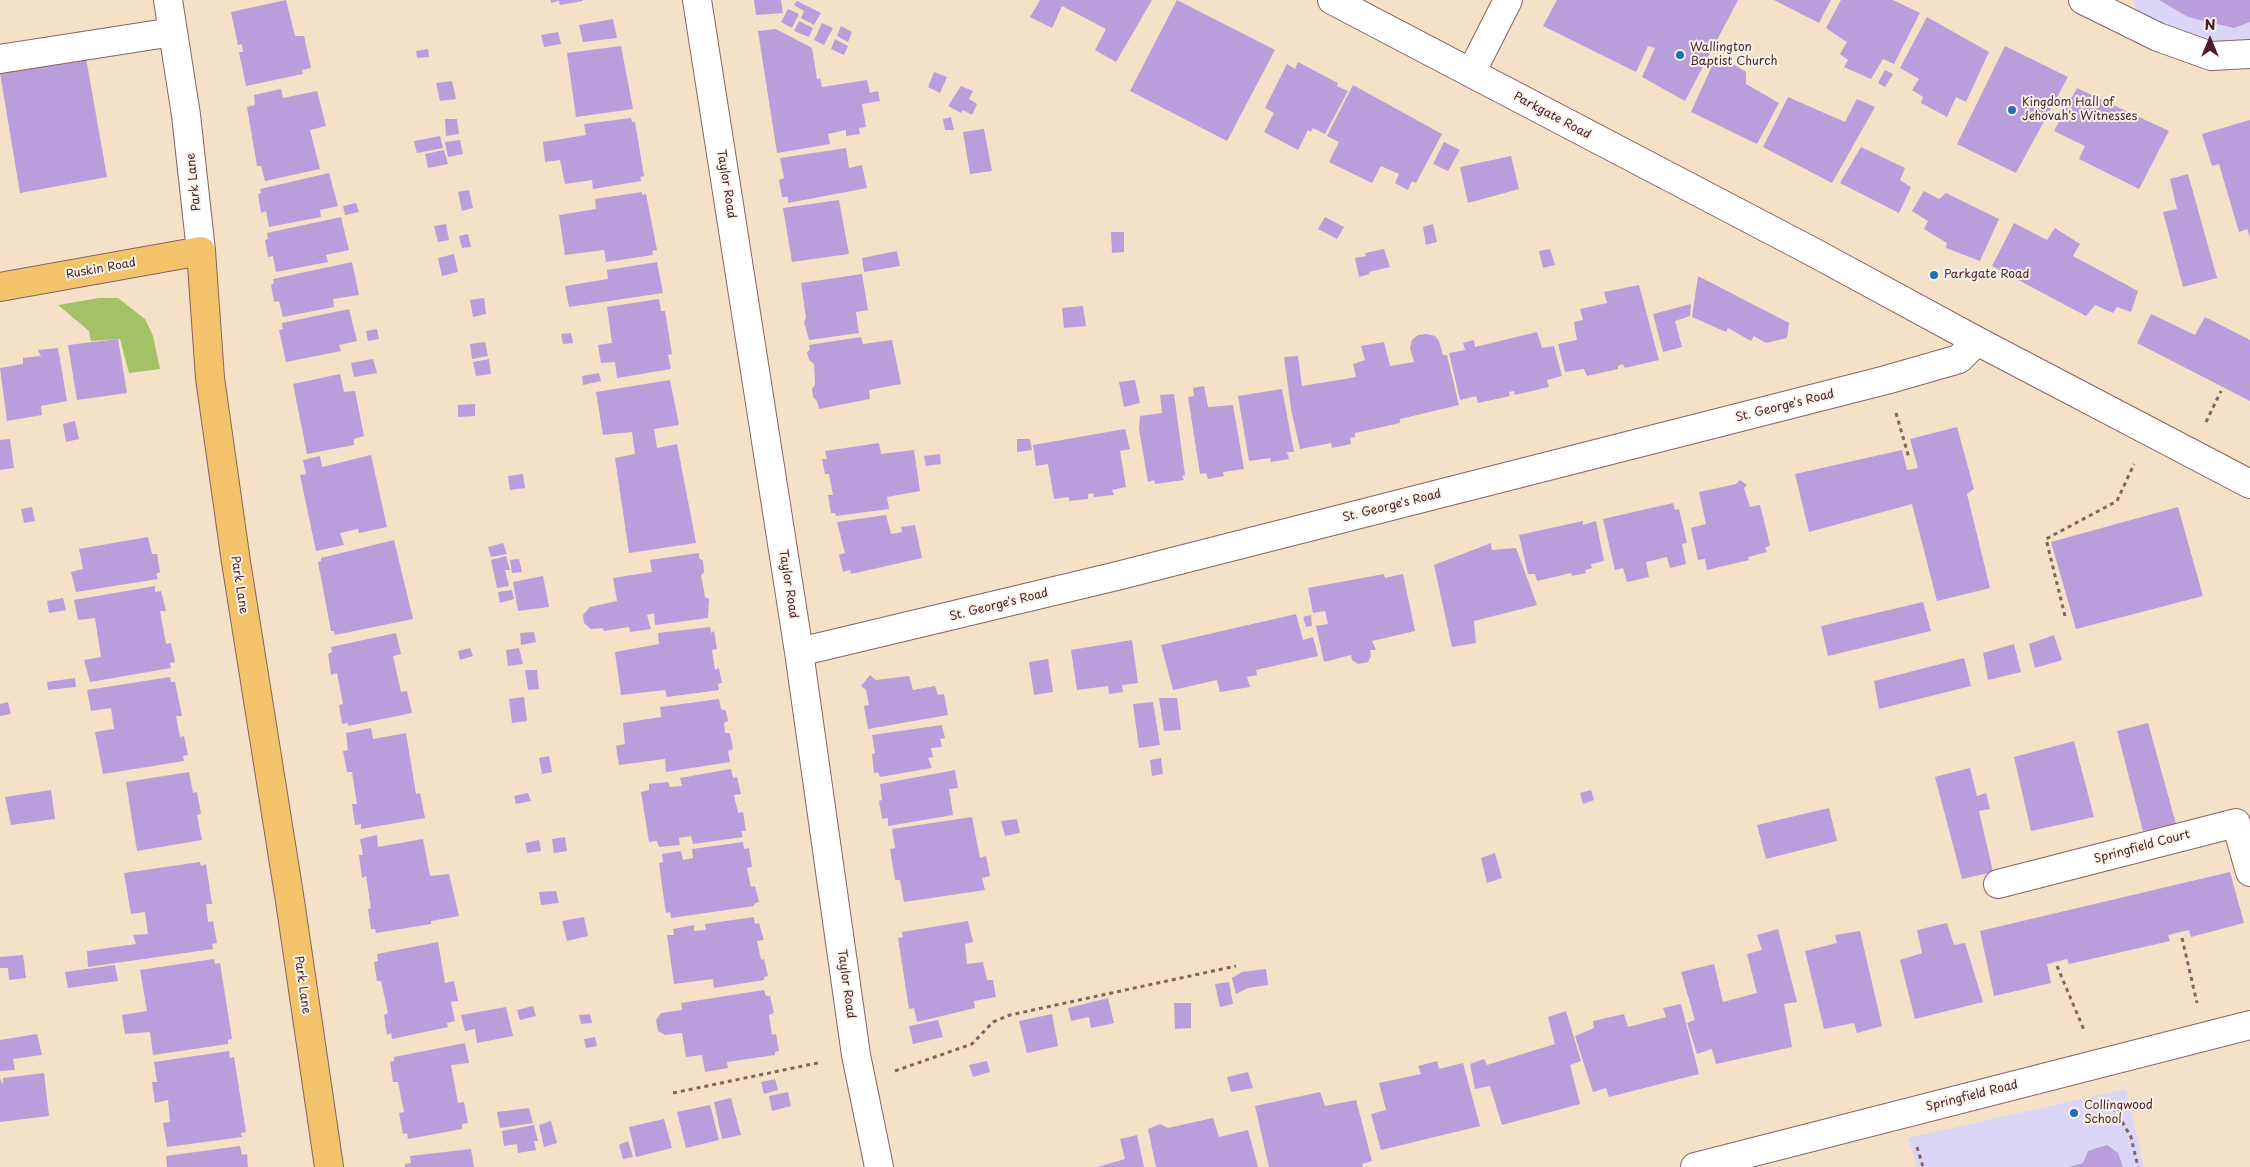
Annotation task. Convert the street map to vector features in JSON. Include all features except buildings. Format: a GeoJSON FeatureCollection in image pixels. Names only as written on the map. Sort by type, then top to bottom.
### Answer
{"type":"FeatureCollection","features":[{"type":"Feature","properties":{"kind":"main road","name":"Ruskin Road"},"geometry":{"type":"LineString","coordinates":[[0,287],[201,251]]}},
{"type":"Feature","properties":{"kind":"main road","name":"Park Lane"},"geometry":{"type":"LineString","coordinates":[[201,251],[210,378],[236,562],[290,901],[329,1167]]}},
{"type":"Feature","properties":{"kind":"street","name":"Park Lane"},"geometry":{"type":"LineString","coordinates":[[168,0],[186,115],[201,251]]}},
{"type":"Feature","properties":{"kind":"street","name":"Taylor Road"},"geometry":{"type":"LineString","coordinates":[[697,0],[798,652],[856,1055],[880,1167]]}},
{"type":"Feature","properties":{"kind":"street","name":"Parkgate Road"},"geometry":{"type":"LineString","coordinates":[[1332,0],[2250,484]]}},
{"type":"Feature","properties":{"kind":"street"},"geometry":{"type":"LineString","coordinates":[[1471,73],[1508,0]]}},
{"type":"Feature","properties":{"kind":"street"},"geometry":{"type":"LineString","coordinates":[[2084,0],[2128,10],[2158,37],[2211,56],[2250,54]]}},
{"type":"Feature","properties":{"kind":"street"},"geometry":{"type":"LineString","coordinates":[[0,59],[173,32]]}},
{"type":"Feature","properties":{"kind":"street","name":"St. George's Road"},"geometry":{"type":"LineString","coordinates":[[798,652],[1117,576],[1886,380],[1960,359],[1977,341]]}},
{"type":"Feature","properties":{"kind":"street","name":"Springfield Court"},"geometry":{"type":"LineString","coordinates":[[1998,884],[2236,823],[2250,872]]}},
{"type":"Feature","properties":{"kind":"street","name":"Springfield Road"},"geometry":{"type":"LineString","coordinates":[[1694,1167],[2250,1025]]}},
{"type":"Feature","properties":{"kind":"path"},"geometry":{"type":"LineString","coordinates":[[1886,380],[1909,458]]}},
{"type":"Feature","properties":{"kind":"path"},"geometry":{"type":"LineString","coordinates":[[2065,616],[2046,539],[2117,501],[2148,431]]}},
{"type":"Feature","properties":{"kind":"path"},"geometry":{"type":"LineString","coordinates":[[2182,938],[2205,1036]]}},
{"type":"Feature","properties":{"kind":"path"},"geometry":{"type":"LineString","coordinates":[[862,1082],[972,1044],[993,1022],[1010,1014],[1236,966]]}},
{"type":"Feature","properties":{"kind":"path"},"geometry":{"type":"LineString","coordinates":[[2057,966],[2097,1064]]}},
{"type":"Feature","properties":{"kind":"path"},"geometry":{"type":"LineString","coordinates":[[673,1093],[856,1055]]}},
{"type":"Feature","properties":{"kind":"path"},"geometry":{"type":"LineString","coordinates":[[2114,1108],[2131,1137],[2138,1167]]}},
{"type":"Feature","properties":{"kind":"shaded area"},"geometry":{"type":"Polygon","coordinates":[[[2133,0],[2250,0],[2250,45],[2220,50],[2138,15],[2133,0]]]}},
{"type":"Feature","properties":{"kind":"shaded area","name":"Collingwood School"},"geometry":{"type":"Polygon","coordinates":[[[2126,1089],[2144,1167],[1917,1167],[1908,1138],[2126,1089]]]}},
{"type":"Feature","properties":{"kind":"green space"},"geometry":{"type":"Polygon","coordinates":[[[99,298],[118,298],[145,319],[153,336],[160,369],[129,373],[120,339],[91,341],[89,331],[58,305],[99,298]]]}},
{"type":"Feature","properties":{"kind":"place","name":"Wallington Baptist Church"},"geometry":{"type":"Point","coordinates":[1680,55]}},
{"type":"Feature","properties":{"kind":"place","name":"Kingdom Hall of Jehovah's Witnesses"},"geometry":{"type":"Point","coordinates":[2012,110]}},
{"type":"Feature","properties":{"kind":"place","name":"Parkgate Road"},"geometry":{"type":"Point","coordinates":[1934,275]}},
{"type":"Feature","properties":{"kind":"place","name":"Collingwood School"},"geometry":{"type":"Point","coordinates":[2074,1113]}}]}
